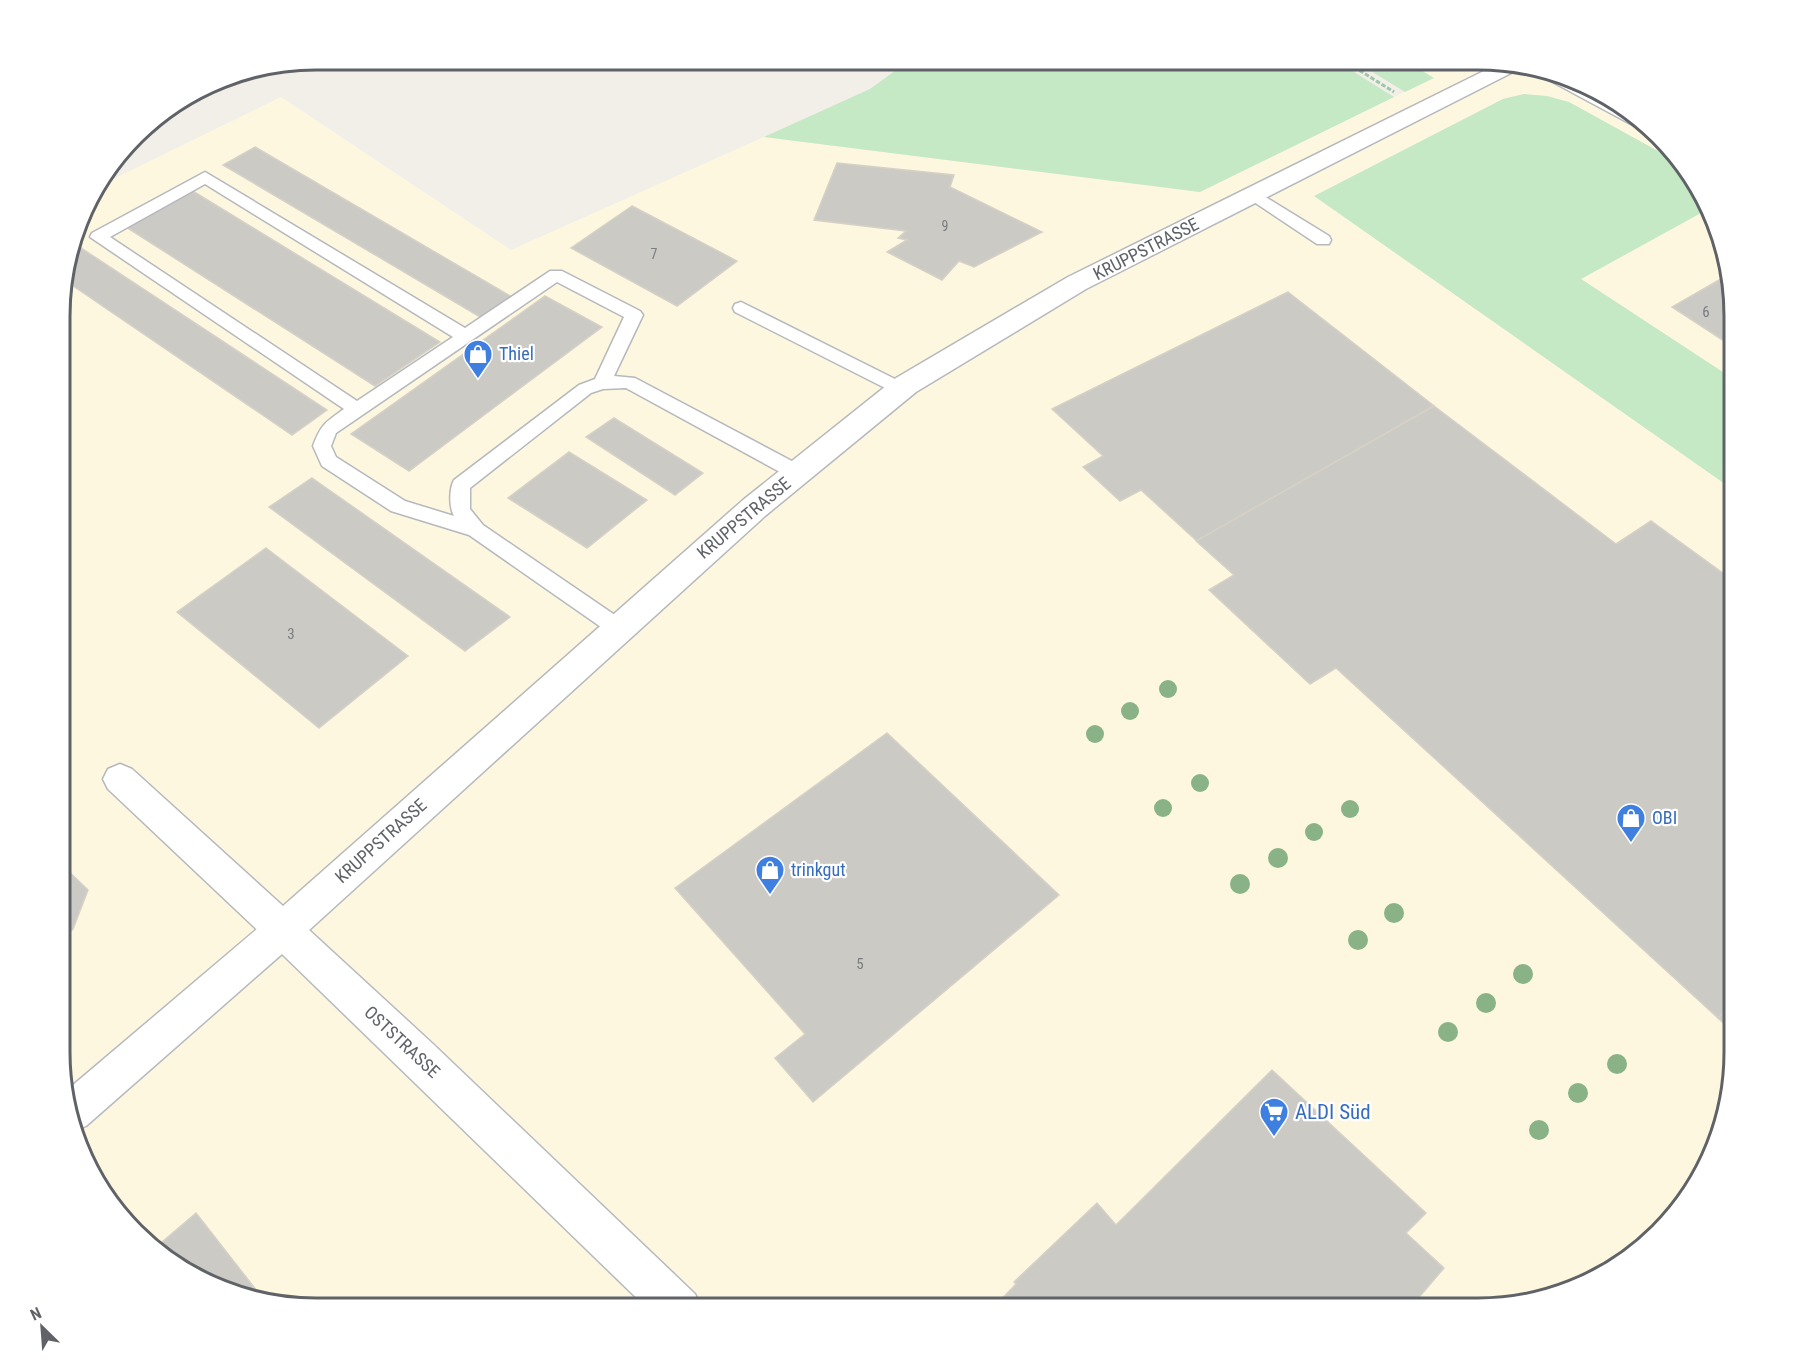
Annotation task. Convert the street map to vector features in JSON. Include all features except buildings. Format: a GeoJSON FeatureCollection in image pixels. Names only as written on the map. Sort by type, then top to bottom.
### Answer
{"type":"FeatureCollection","features":[{"type":"Feature","properties":{"kind":"street","name":"KRUPPSTRASSE"},"geometry":{"type":"LineString","coordinates":[[77,1108],[282,930],[754,508],[901,389],[1077,284],[1500,72]]}},
{"type":"Feature","properties":{"kind":"street","name":"OSTSTRASSE"},"geometry":{"type":"LineString","coordinates":[[120,779],[419,1057],[669,1298]]}},
{"type":"Feature","properties":{"kind":"lane"},"geometry":{"type":"LineString","coordinates":[[357,409],[98,237],[205,177],[466,337]]}},
{"type":"Feature","properties":{"kind":"lane"},"geometry":{"type":"LineString","coordinates":[[1254,195],[1323,240]]}},
{"type":"Feature","properties":{"kind":"lane"},"geometry":{"type":"LineString","coordinates":[[476,530],[398,506],[329,461],[322,446],[328,429],[556,275],[634,315],[602,383]]}},
{"type":"Feature","properties":{"kind":"lane"},"geometry":{"type":"LineString","coordinates":[[741,308],[901,389]]}},
{"type":"Feature","properties":{"kind":"lane"},"geometry":{"type":"LineString","coordinates":[[618,628],[476,530],[460,510],[461,485],[585,389],[602,383],[629,382],[798,473]]}},
{"type":"Feature","properties":{"kind":"path"},"geometry":{"type":"LineString","coordinates":[[1359,70],[1423,110]]}},
{"type":"Feature","properties":{"kind":"shaded area"},"geometry":{"type":"Polygon","coordinates":[[[1420,70],[1495,71],[1527,75],[1558,84],[1602,103],[1641,131],[1665,155],[1569,102],[1524,94],[1503,99],[1315,196],[1724,483],[1724,1069],[1716,1116],[1699,1162],[1674,1202],[1641,1238],[1602,1266],[1573,1280],[1527,1294],[1495,1298],[300,1298],[253,1290],[207,1273],[167,1248],[131,1215],[103,1176],[89,1147],[75,1101],[70,1053],[70,316],[75,268],[79,253],[89,222],[112,180],[281,97],[511,250],[764,137],[1200,192],[1433,78],[1420,70]]]}},
{"type":"Feature","properties":{"kind":"shaded area"},"geometry":{"type":"Polygon","coordinates":[[[1702,213],[1720,268],[1724,300],[1724,373],[1581,279],[1702,213]]]}},
{"type":"Feature","properties":{"kind":"green space"},"geometry":{"type":"Polygon","coordinates":[[[896,70],[1351,70],[1394,97],[1200,192],[764,137],[870,89],[896,70]]]}},
{"type":"Feature","properties":{"kind":"green space"},"geometry":{"type":"Polygon","coordinates":[[[1369,70],[1421,70],[1434,78],[1405,92],[1369,70]]]}},
{"type":"Feature","properties":{"kind":"green space"},"geometry":{"type":"Polygon","coordinates":[[[1524,94],[1547,96],[1569,102],[1665,155],[1692,193],[1702,213],[1581,279],[1724,373],[1724,483],[1314,196],[1503,99],[1524,94]]]}},
{"type":"Feature","properties":{"kind":"place","name":"Thiel"},"geometry":{"type":"Point","coordinates":[478,380]}},
{"type":"Feature","properties":{"kind":"place","name":"OBI"},"geometry":{"type":"Point","coordinates":[1631,844]}},
{"type":"Feature","properties":{"kind":"place","name":"trinkgut"},"geometry":{"type":"Point","coordinates":[770,896]}},
{"type":"Feature","properties":{"kind":"place","name":"ALDI Süd"},"geometry":{"type":"Point","coordinates":[1274,1138]}}]}
